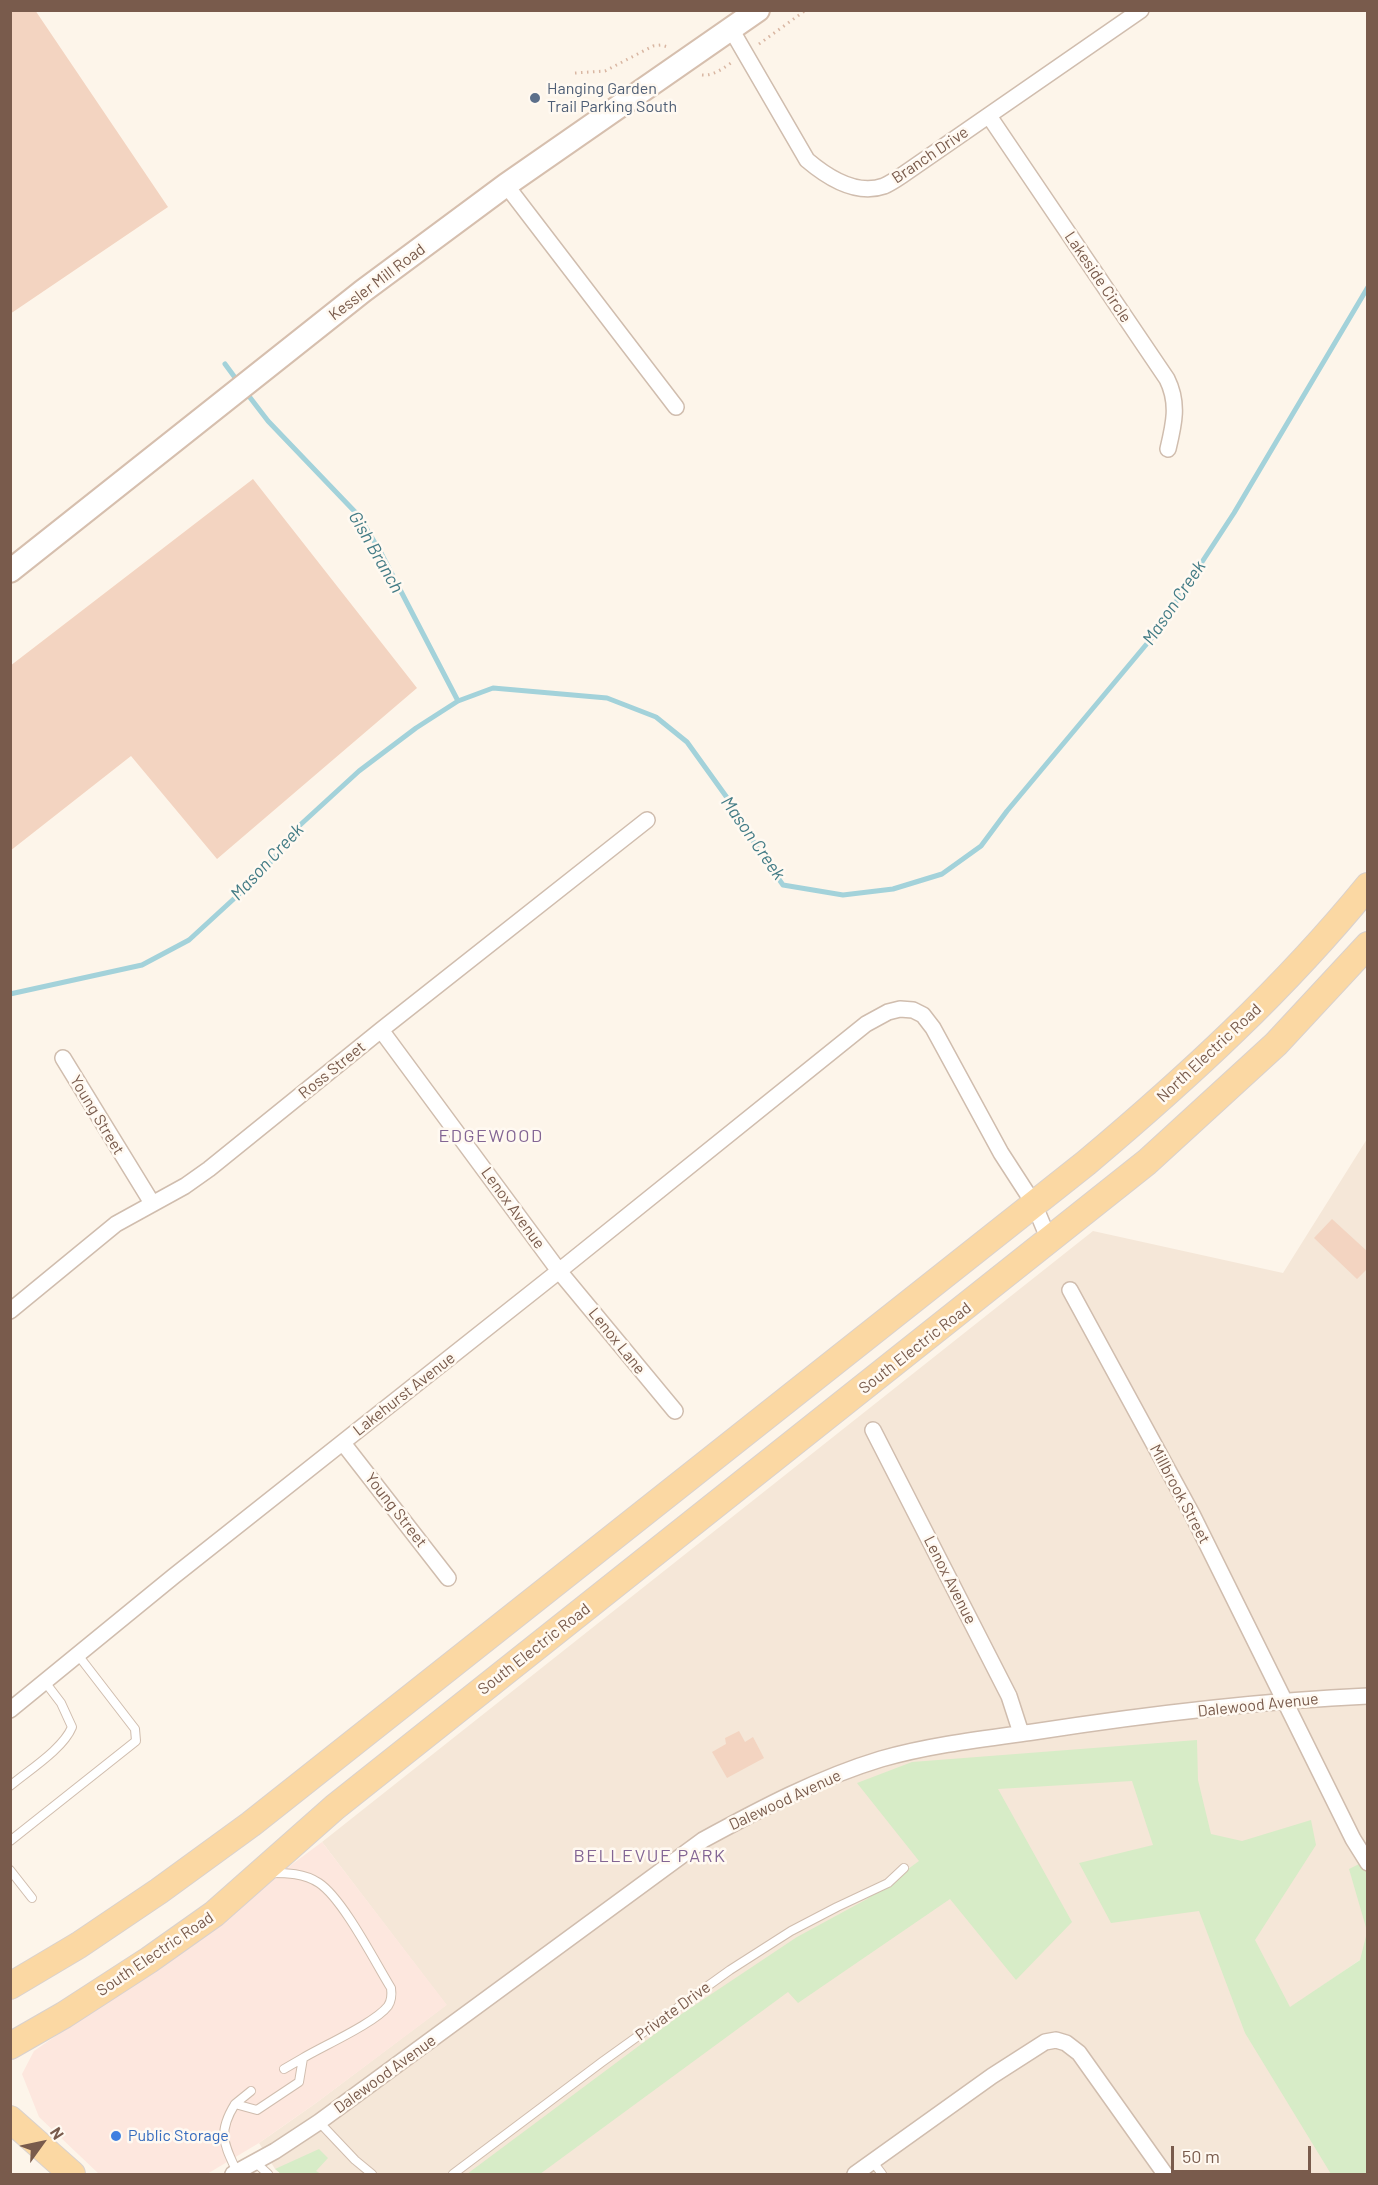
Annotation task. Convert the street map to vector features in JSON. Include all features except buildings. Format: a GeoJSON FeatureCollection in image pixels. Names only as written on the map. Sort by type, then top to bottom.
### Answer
{"type":"FeatureCollection","features":[{"type":"Feature","properties":{"kind":"main road","name":"North Electric Road"},"geometry":{"type":"LineString","coordinates":[[1034,1204],[1131,1125],[1200,1064],[1275,990],[1368,886]]}},
{"type":"Feature","properties":{"kind":"main road"},"geometry":{"type":"LineString","coordinates":[[1049,1240],[1147,1162],[1226,1092],[1276,1044],[1368,945]]}},
{"type":"Feature","properties":{"kind":"main road"},"geometry":{"type":"LineString","coordinates":[[10,1986],[79,1945],[251,1824],[1034,1204]]}},
{"type":"Feature","properties":{"kind":"main road","name":"South Electric Road"},"geometry":{"type":"LineString","coordinates":[[10,2046],[64,2015],[149,1960],[214,1914],[344,1800],[1049,1240]]}},
{"type":"Feature","properties":{"kind":"main road"},"geometry":{"type":"LineString","coordinates":[[10,2119],[72,2175]]}},
{"type":"Feature","properties":{"kind":"street","name":"Kessler Mill Road"},"geometry":{"type":"LineString","coordinates":[[10,572],[363,291],[506,185],[758,10]]}},
{"type":"Feature","properties":{"kind":"street","name":"Branch Drive"},"geometry":{"type":"LineString","coordinates":[[731,29],[807,160],[824,174],[854,187],[883,186],[1141,10]]}},
{"type":"Feature","properties":{"kind":"street","name":"Lakeside Circle"},"geometry":{"type":"LineString","coordinates":[[988,116],[1167,379],[1175,402],[1168,449]]}},
{"type":"Feature","properties":{"kind":"street"},"geometry":{"type":"LineString","coordinates":[[506,185],[676,407]]}},
{"type":"Feature","properties":{"kind":"street","name":"Ross Street"},"geometry":{"type":"LineString","coordinates":[[10,1311],[116,1224],[185,1186],[209,1169],[647,820]]}},
{"type":"Feature","properties":{"kind":"street","name":"Lakehurst Avenue"},"geometry":{"type":"LineString","coordinates":[[10,1710],[797,1078],[866,1024],[888,1012],[900,1009],[913,1010],[923,1016],[933,1028],[1001,1154],[1034,1204]]}},
{"type":"Feature","properties":{"kind":"street","name":"Lenox Avenue"},"geometry":{"type":"LineString","coordinates":[[381,1030],[559,1271]]}},
{"type":"Feature","properties":{"kind":"street","name":"Young Street"},"geometry":{"type":"LineString","coordinates":[[63,1058],[152,1203]]}},
{"type":"Feature","properties":{"kind":"street"},"geometry":{"type":"LineString","coordinates":[[1034,1204],[1049,1240]]}},
{"type":"Feature","properties":{"kind":"street","name":"Lenox Lane"},"geometry":{"type":"LineString","coordinates":[[559,1271],[675,1411]]}},
{"type":"Feature","properties":{"kind":"street","name":"Millbrook Street"},"geometry":{"type":"LineString","coordinates":[[1070,1290],[1192,1515],[1353,1839],[1368,1863]]}},
{"type":"Feature","properties":{"kind":"street","name":"Lenox Avenue"},"geometry":{"type":"LineString","coordinates":[[873,1430],[1009,1696],[1021,1733]]}},
{"type":"Feature","properties":{"kind":"street","name":"Young Street"},"geometry":{"type":"LineString","coordinates":[[343,1443],[448,1578]]}},
{"type":"Feature","properties":{"kind":"street","name":"Dalewood Avenue"},"geometry":{"type":"LineString","coordinates":[[235,2174],[319,2122],[677,1858],[722,1830],[807,1786],[879,1759],[922,1749],[1021,1733],[1088,1723],[1284,1702],[1368,1696]]}},
{"type":"Feature","properties":{"kind":"street"},"geometry":{"type":"LineString","coordinates":[[855,2175],[950,2106],[1045,2042],[1056,2040],[1066,2043],[1079,2053],[1166,2175]]}},
{"type":"Feature","properties":{"kind":"lane"},"geometry":{"type":"LineString","coordinates":[[10,1841],[136,1741],[135,1729],[78,1655]]}},
{"type":"Feature","properties":{"kind":"lane"},"geometry":{"type":"LineString","coordinates":[[10,1786],[54,1750],[69,1735],[72,1727],[61,1704],[45,1682]]}},
{"type":"Feature","properties":{"kind":"lane","name":"Private Drive"},"geometry":{"type":"LineString","coordinates":[[453,2175],[602,2062],[730,1970],[791,1931],[888,1883],[904,1868]]}},
{"type":"Feature","properties":{"kind":"lane"},"geometry":{"type":"LineString","coordinates":[[10,1870],[32,1898]]}},
{"type":"Feature","properties":{"kind":"lane"},"geometry":{"type":"LineString","coordinates":[[261,1873],[296,1873],[320,1883],[341,1906],[391,1988],[392,1997],[387,2006],[366,2022],[284,2069]]}},
{"type":"Feature","properties":{"kind":"lane"},"geometry":{"type":"LineString","coordinates":[[234,2104],[257,2110],[299,2082],[303,2058]]}},
{"type":"Feature","properties":{"kind":"lane"},"geometry":{"type":"LineString","coordinates":[[235,2174],[224,2144],[223,2129],[234,2104],[251,2091]]}},
{"type":"Feature","properties":{"kind":"lane"},"geometry":{"type":"LineString","coordinates":[[319,2122],[372,2175]]}},
{"type":"Feature","properties":{"kind":"lane"},"geometry":{"type":"LineString","coordinates":[[255,2162],[268,2175]]}},
{"type":"Feature","properties":{"kind":"lane"},"geometry":{"type":"LineString","coordinates":[[873,2162],[882,2175]]}},
{"type":"Feature","properties":{"kind":"path"},"geometry":{"type":"LineString","coordinates":[[575,73],[605,71],[653,46],[661,45],[673,50]]}},
{"type":"Feature","properties":{"kind":"shaded area"},"geometry":{"type":"Polygon","coordinates":[[[1367,1139],[1367,1955],[1270,2022],[1367,2174],[281,2174],[275,2169],[259,2143],[446,2005],[322,1842],[1093,1231],[1283,1273],[1367,1139]]]}},
{"type":"Feature","properties":{"kind":"shaded area"},"geometry":{"type":"Polygon","coordinates":[[[322,1842],[447,2005],[316,2103],[259,2143],[207,2174],[99,2174],[39,2117],[22,2074],[34,2051],[149,1971],[322,1842]]]}},
{"type":"Feature","properties":{"kind":"green space"},"geometry":{"type":"Polygon","coordinates":[[[1197,1740],[1198,1780],[1211,1834],[1242,1841],[1311,1820],[1316,1845],[1255,1940],[1290,2007],[1360,1960],[1367,1932],[1367,2174],[1331,2174],[1245,2033],[1199,1911],[1111,1923],[1079,1863],[1153,1845],[1132,1781],[998,1789],[1072,1922],[1016,1980],[950,1899],[798,2003],[788,1992],[540,2174],[467,2174],[683,2013],[797,1937],[867,1899],[919,1861],[857,1783],[912,1762],[1197,1740]]]}},
{"type":"Feature","properties":{"kind":"green space"},"geometry":{"type":"Polygon","coordinates":[[[1367,1860],[1367,1931],[1349,1869],[1367,1860]]]}},
{"type":"Feature","properties":{"kind":"green space"},"geometry":{"type":"Polygon","coordinates":[[[319,2149],[328,2158],[316,2171],[321,2174],[281,2174],[275,2169],[319,2149]]]}},
{"type":"Feature","properties":{"kind":"waterway","name":"Mason Creek"},"geometry":{"type":"LineString","coordinates":[[10,994],[142,965],[189,940],[262,873],[299,826],[359,771],[416,728],[458,701],[493,688],[607,698],[656,717],[687,742],[728,799],[761,854],[783,885],[843,895],[893,889],[942,874],[981,846],[1007,811],[1155,634],[1234,513],[1368,287]]}},
{"type":"Feature","properties":{"kind":"waterway","name":"Gish Branch"},"geometry":{"type":"LineString","coordinates":[[225,364],[239,383]]}},
{"type":"Feature","properties":{"kind":"waterway","name":"Gish Branch"},"geometry":{"type":"LineString","coordinates":[[245,391],[268,421],[359,516],[381,553],[458,701]]}},
{"type":"Feature","properties":{"kind":"place","name":"Hanging Garden Trail Parking South"},"geometry":{"type":"Point","coordinates":[535,98]}},
{"type":"Feature","properties":{"kind":"place","name":"Public Storage"},"geometry":{"type":"Point","coordinates":[116,2136]}},
{"type":"Feature","properties":{"kind":"district","name":"EDGEWOOD"},"geometry":{"type":"Point","coordinates":[491,1136]}},
{"type":"Feature","properties":{"kind":"district","name":"BELLEVUE PARK"},"geometry":{"type":"Point","coordinates":[650,1856]}}]}
